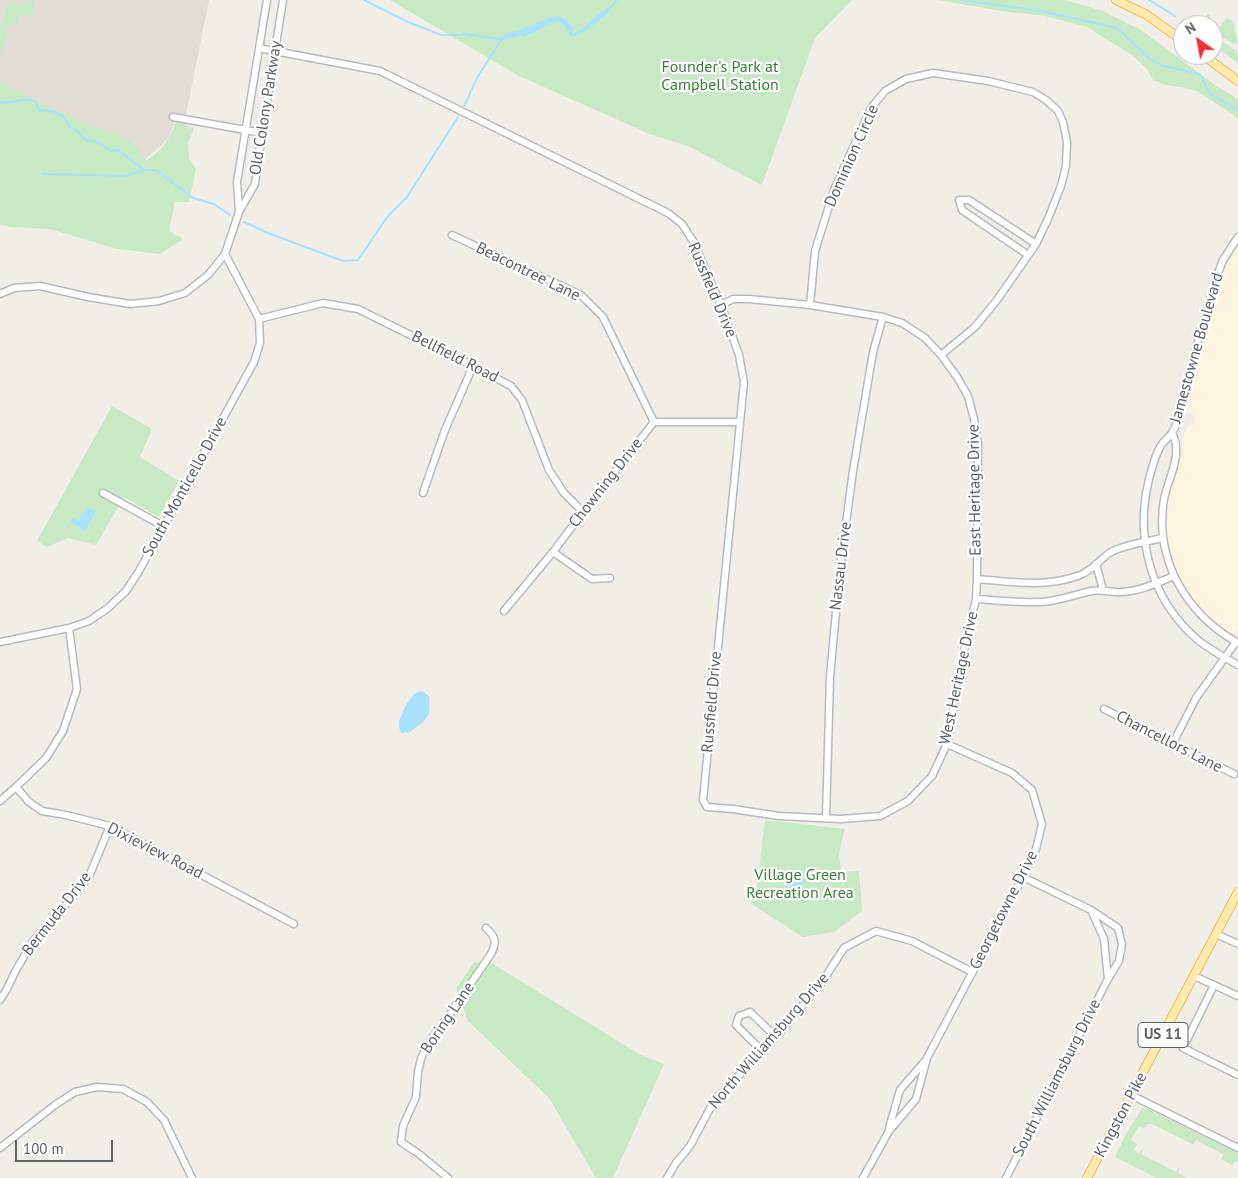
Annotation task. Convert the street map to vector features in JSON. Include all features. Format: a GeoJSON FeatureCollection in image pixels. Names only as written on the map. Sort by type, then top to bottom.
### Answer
{"type":"FeatureCollection","features":[{"type":"Feature","properties":{"kind":"main road"},"geometry":{"type":"LineString","coordinates":[[1116,0],[1147,15],[1173,33]]}},
{"type":"Feature","properties":{"kind":"main road"},"geometry":{"type":"LineString","coordinates":[[1216,65],[1238,81]]}},
{"type":"Feature","properties":{"kind":"main road","name":"Kingston Pike"},"geometry":{"type":"LineString","coordinates":[[1087,1178],[1238,892]]}},
{"type":"Feature","properties":{"kind":"street","name":"Old Colony Parkway"},"geometry":{"type":"LineString","coordinates":[[239,212],[238,182],[267,0]]}},
{"type":"Feature","properties":{"kind":"street","name":"Old Colony Parkway"},"geometry":{"type":"LineString","coordinates":[[225,254],[239,212],[255,184],[283,0]]}},
{"type":"Feature","properties":{"kind":"street","name":"Russfield Drive"},"geometry":{"type":"LineString","coordinates":[[259,48],[380,71],[668,213],[682,224],[693,241],[721,306],[739,355],[744,382],[703,800]]}},
{"type":"Feature","properties":{"kind":"street","name":"Dominion Circle"},"geometry":{"type":"LineString","coordinates":[[810,304],[815,251],[834,190],[871,108],[885,91],[906,79],[933,73],[996,83],[1033,92],[1058,111],[1063,122],[1067,142],[1066,166],[1061,186],[1036,244],[975,327],[941,355]]}},
{"type":"Feature","properties":{"kind":"street"},"geometry":{"type":"LineString","coordinates":[[173,117],[262,132]]}},
{"type":"Feature","properties":{"kind":"street"},"geometry":{"type":"LineString","coordinates":[[1028,255],[962,210],[959,200],[969,200],[1036,244]]}},
{"type":"Feature","properties":{"kind":"street","name":"Beacontree Lane"},"geometry":{"type":"LineString","coordinates":[[452,235],[581,295],[603,317],[654,422]]}},
{"type":"Feature","properties":{"kind":"street","name":"Jamestowne Boulevard"},"geometry":{"type":"LineString","coordinates":[[1238,237],[1217,276],[1179,417],[1172,433],[1158,450],[1148,481],[1144,509],[1144,542],[1149,565],[1166,603],[1201,643],[1238,665]]}},
{"type":"Feature","properties":{"kind":"street"},"geometry":{"type":"LineString","coordinates":[[0,294],[14,288],[40,286],[130,304],[159,301],[185,293],[208,275],[225,254]]}},
{"type":"Feature","properties":{"kind":"street","name":"South Monticello Drive"},"geometry":{"type":"LineString","coordinates":[[0,642],[69,628],[89,621],[108,608],[126,590],[139,571],[254,362],[260,344],[259,319],[225,254]]}},
{"type":"Feature","properties":{"kind":"street","name":"East Heritage Drive"},"geometry":{"type":"LineString","coordinates":[[721,306],[732,299],[749,299],[810,304],[883,317],[902,324],[925,338],[941,355],[958,377],[968,396],[978,444],[976,599]]}},
{"type":"Feature","properties":{"kind":"street","name":"Bellfield Road"},"geometry":{"type":"LineString","coordinates":[[259,319],[322,302],[358,309],[511,386],[522,400],[549,470],[564,493],[583,512]]}},
{"type":"Feature","properties":{"kind":"street","name":"Nassau Drive"},"geometry":{"type":"LineString","coordinates":[[826,818],[830,677],[840,568],[873,352],[883,317]]}},
{"type":"Feature","properties":{"kind":"street"},"geometry":{"type":"LineString","coordinates":[[422,493],[445,430],[473,366]]}},
{"type":"Feature","properties":{"kind":"street","name":"Chowning Drive"},"geometry":{"type":"LineString","coordinates":[[504,611],[553,552],[654,422],[740,422]]}},
{"type":"Feature","properties":{"kind":"street","name":"Jamestowne Boulevard"},"geometry":{"type":"LineString","coordinates":[[1172,433],[1176,453],[1163,508],[1163,538],[1169,562],[1174,576],[1188,599],[1204,618],[1224,635],[1237,642]]}},
{"type":"Feature","properties":{"kind":"street"},"geometry":{"type":"LineString","coordinates":[[103,493],[163,526]]}},
{"type":"Feature","properties":{"kind":"street"},"geometry":{"type":"LineString","coordinates":[[977,579],[1041,584],[1066,580],[1091,570],[1112,552],[1163,538]]}},
{"type":"Feature","properties":{"kind":"street"},"geometry":{"type":"LineString","coordinates":[[553,552],[592,579],[610,578]]}},
{"type":"Feature","properties":{"kind":"street"},"geometry":{"type":"LineString","coordinates":[[1096,564],[1103,590]]}},
{"type":"Feature","properties":{"kind":"street"},"geometry":{"type":"LineString","coordinates":[[976,599],[1039,602],[1068,598],[1091,591],[1103,590],[1120,593],[1134,591],[1174,576]]}},
{"type":"Feature","properties":{"kind":"street","name":"West Heritage Drive"},"geometry":{"type":"LineString","coordinates":[[703,800],[707,807],[779,816],[841,819],[880,816],[908,801],[932,776],[947,744],[965,646],[976,599]]}},
{"type":"Feature","properties":{"kind":"street"},"geometry":{"type":"LineString","coordinates":[[0,801],[46,758],[63,731],[77,689],[69,628]]}},
{"type":"Feature","properties":{"kind":"street"},"geometry":{"type":"LineString","coordinates":[[1173,744],[1196,698],[1237,642]]}},
{"type":"Feature","properties":{"kind":"street","name":"Chancellors Lane"},"geometry":{"type":"LineString","coordinates":[[1104,709],[1234,774]]}},
{"type":"Feature","properties":{"kind":"street","name":"Georgetowne Drive"},"geometry":{"type":"LineString","coordinates":[[863,1178],[889,1131],[916,1098],[927,1058],[1023,877],[1036,848],[1042,824],[1032,790],[1012,773],[947,744]]}},
{"type":"Feature","properties":{"kind":"street","name":"Dixieview Road"},"geometry":{"type":"LineString","coordinates":[[16,787],[29,802],[42,810],[110,826],[294,924]]}},
{"type":"Feature","properties":{"kind":"street","name":"Bermuda Drive"},"geometry":{"type":"LineString","coordinates":[[0,1000],[33,941],[78,891],[90,874],[110,826]]}},
{"type":"Feature","properties":{"kind":"street","name":"South Williamsburg Drive"},"geometry":{"type":"LineString","coordinates":[[1006,1178],[1119,961],[1122,944],[1118,928],[1091,910],[1023,877]]}},
{"type":"Feature","properties":{"kind":"street"},"geometry":{"type":"LineString","coordinates":[[1091,910],[1104,939],[1108,979]]}},
{"type":"Feature","properties":{"kind":"street","name":"Boring Lane"},"geometry":{"type":"LineString","coordinates":[[448,1178],[401,1142],[403,1126],[416,1097],[418,1072],[426,1047],[494,948],[493,935],[486,928]]}},
{"type":"Feature","properties":{"kind":"street","name":"North Williamsburg Drive"},"geometry":{"type":"LineString","coordinates":[[667,1178],[690,1146],[714,1101],[776,1037],[822,982],[844,948],[876,932],[912,941],[972,972]]}},
{"type":"Feature","properties":{"kind":"street"},"geometry":{"type":"LineString","coordinates":[[1216,934],[1238,944]]}},
{"type":"Feature","properties":{"kind":"street"},"geometry":{"type":"LineString","coordinates":[[1194,976],[1238,996]]}},
{"type":"Feature","properties":{"kind":"street"},"geometry":{"type":"LineString","coordinates":[[1214,985],[1182,1048],[1238,1075]]}},
{"type":"Feature","properties":{"kind":"street"},"geometry":{"type":"LineString","coordinates":[[763,1050],[754,1044],[736,1025],[739,1016],[750,1012],[776,1037]]}},
{"type":"Feature","properties":{"kind":"street","name":"Georgetowne Drive"},"geometry":{"type":"LineString","coordinates":[[889,1131],[900,1090],[927,1058]]}},
{"type":"Feature","properties":{"kind":"street"},"geometry":{"type":"LineString","coordinates":[[0,1148],[55,1104],[75,1092],[97,1087],[123,1089],[147,1102],[164,1120],[192,1178]]}},
{"type":"Feature","properties":{"kind":"street"},"geometry":{"type":"LineString","coordinates":[[1131,1095],[1238,1148]]}},
{"type":"Feature","properties":{"kind":"shaded area"},"geometry":{"type":"Polygon","coordinates":[[[0,0],[209,0],[186,114],[179,113],[169,137],[142,161],[0,92],[0,0]]]}},
{"type":"Feature","properties":{"kind":"shaded area"},"geometry":{"type":"Polygon","coordinates":[[[1238,245],[1238,629],[1236,632],[1231,633],[1218,626],[1205,615],[1181,581],[1174,566],[1167,533],[1167,518],[1185,431],[1190,425],[1194,425],[1196,416],[1187,410],[1193,377],[1222,275],[1238,245]]]}},
{"type":"Feature","properties":{"kind":"green space","name":"Founder's Park at Campbell Station"},"geometry":{"type":"Polygon","coordinates":[[[390,0],[852,0],[815,38],[762,185],[688,146],[652,135],[519,76],[390,0]]]}},
{"type":"Feature","properties":{"kind":"green space"},"geometry":{"type":"Polygon","coordinates":[[[939,0],[1065,0],[1103,11],[1141,30],[1173,54],[1173,65],[1188,65],[1238,99],[1238,118],[1197,91],[1166,85],[1153,80],[1148,70],[1132,55],[1087,27],[1045,16],[1001,11],[939,0]]]}},
{"type":"Feature","properties":{"kind":"green space"},"geometry":{"type":"Polygon","coordinates":[[[9,1],[23,4],[24,1],[34,2],[31,16],[19,15],[14,26],[9,25],[0,55],[0,24],[2,24],[9,1]]]}},
{"type":"Feature","properties":{"kind":"green space"},"geometry":{"type":"Polygon","coordinates":[[[1227,18],[1234,24],[1238,43],[1233,44],[1223,39],[1223,22],[1227,18]]]}},
{"type":"Feature","properties":{"kind":"green space"},"geometry":{"type":"Polygon","coordinates":[[[1223,42],[1238,52],[1238,63],[1223,52],[1223,42]]]}},
{"type":"Feature","properties":{"kind":"green space"},"geometry":{"type":"Polygon","coordinates":[[[0,83],[84,123],[123,136],[138,148],[146,161],[165,144],[176,121],[194,129],[188,143],[189,159],[196,169],[189,202],[175,202],[169,231],[183,239],[160,254],[117,249],[50,229],[10,227],[0,224],[0,83]]]}},
{"type":"Feature","properties":{"kind":"green space"},"geometry":{"type":"Polygon","coordinates":[[[112,406],[152,429],[140,457],[179,481],[159,517],[124,497],[96,545],[68,538],[47,547],[37,541],[112,406]]]}},
{"type":"Feature","properties":{"kind":"green space","name":"Village Green Recreation Area"},"geometry":{"type":"Polygon","coordinates":[[[765,820],[845,829],[839,853],[841,872],[859,871],[862,911],[834,932],[803,937],[750,903],[756,894],[765,820]]]}},
{"type":"Feature","properties":{"kind":"green space"},"geometry":{"type":"Polygon","coordinates":[[[474,962],[493,964],[639,1054],[664,1064],[613,1178],[596,1178],[549,1098],[468,1021],[456,989],[474,962]]]}},
{"type":"Feature","properties":{"kind":"green space"},"geometry":{"type":"Polygon","coordinates":[[[1142,1108],[1146,1108],[1238,1153],[1238,1162],[1235,1161],[1232,1165],[1221,1159],[1223,1154],[1196,1140],[1192,1144],[1152,1124],[1148,1124],[1144,1128],[1139,1126],[1131,1140],[1137,1144],[1134,1150],[1139,1153],[1143,1148],[1141,1154],[1176,1172],[1180,1168],[1178,1173],[1187,1178],[1157,1178],[1115,1157],[1142,1108]]]}},
{"type":"Feature","properties":{"kind":"water"},"geometry":{"type":"Polygon","coordinates":[[[607,8],[611,10],[592,26],[576,35],[571,36],[564,25],[558,21],[524,37],[522,35],[501,39],[507,33],[559,16],[565,19],[573,28],[573,34],[607,8]]]}},
{"type":"Feature","properties":{"kind":"water"},"geometry":{"type":"Polygon","coordinates":[[[87,507],[96,511],[85,531],[70,522],[73,517],[79,521],[87,507]]]}},
{"type":"Feature","properties":{"kind":"water"},"geometry":{"type":"Polygon","coordinates":[[[422,691],[430,697],[429,714],[423,722],[410,732],[401,733],[399,721],[406,705],[414,694],[422,691]]]}},
{"type":"Feature","properties":{"kind":"water"},"geometry":{"type":"Polygon","coordinates":[[[792,869],[806,881],[799,888],[796,885],[788,887],[790,880],[786,876],[792,869]]]}},
{"type":"Feature","properties":{"kind":"waterway"},"geometry":{"type":"LineString","coordinates":[[364,0],[408,22],[441,35],[465,34],[503,38]]}},
{"type":"Feature","properties":{"kind":"waterway"},"geometry":{"type":"LineString","coordinates":[[608,10],[617,0]]}},
{"type":"Feature","properties":{"kind":"waterway"},"geometry":{"type":"LineString","coordinates":[[961,0],[1041,11],[1117,28],[1149,58],[1161,65],[1199,74],[1209,92],[1238,109]]}},
{"type":"Feature","properties":{"kind":"waterway"},"geometry":{"type":"LineString","coordinates":[[1149,0],[1173,15]]}},
{"type":"Feature","properties":{"kind":"waterway"},"geometry":{"type":"LineString","coordinates":[[464,106],[478,76],[502,39]]}},
{"type":"Feature","properties":{"kind":"waterway"},"geometry":{"type":"LineString","coordinates":[[0,102],[33,101],[37,104],[39,110],[51,111],[63,116],[69,126],[85,140],[97,142],[111,151],[118,150],[143,169]]}},
{"type":"Feature","properties":{"kind":"waterway"},"geometry":{"type":"LineString","coordinates":[[244,222],[343,261],[358,260],[388,216],[407,197],[458,117]]}},
{"type":"Feature","properties":{"kind":"waterway"},"geometry":{"type":"LineString","coordinates":[[42,174],[126,176],[144,170],[156,170],[193,198],[214,204],[230,215]]}}]}
